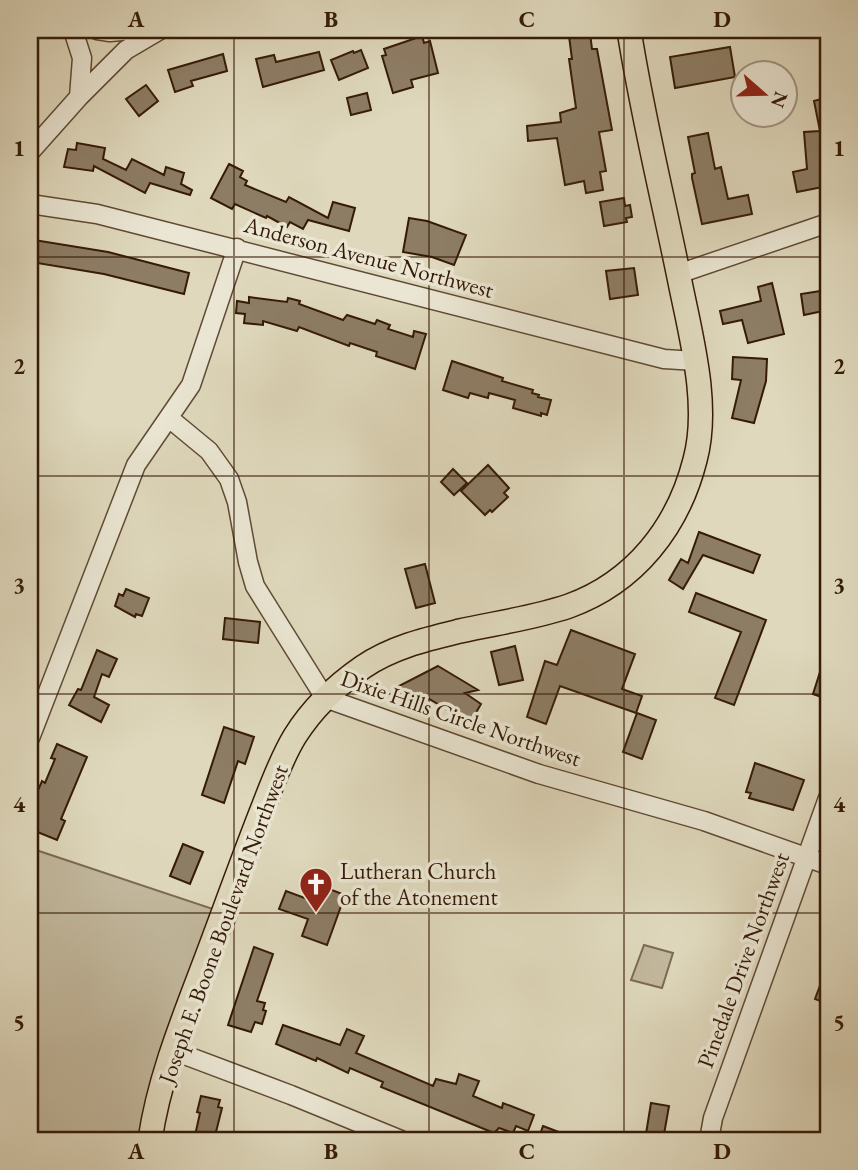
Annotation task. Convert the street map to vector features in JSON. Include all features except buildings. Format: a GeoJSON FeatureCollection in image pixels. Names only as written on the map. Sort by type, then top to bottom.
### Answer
{"type":"FeatureCollection","features":[{"type":"Feature","properties":{"kind":"main road","name":"Joseph E. Boone Boulevard Northwest"},"geometry":{"type":"LineString","coordinates":[[150,1140],[153,1118],[174,1051],[238,870],[279,766],[296,734],[325,698],[364,666],[397,649],[425,639],[568,606],[604,589],[636,565],[655,546],[672,521],[696,459],[700,427],[696,361],[629,30]]}},
{"type":"Feature","properties":{"kind":"street"},"geometry":{"type":"LineString","coordinates":[[73,30],[82,58],[79,97]]}},
{"type":"Feature","properties":{"kind":"street"},"geometry":{"type":"LineString","coordinates":[[97,30],[133,30]]}},
{"type":"Feature","properties":{"kind":"street"},"geometry":{"type":"LineString","coordinates":[[30,152],[126,50],[160,30]]}},
{"type":"Feature","properties":{"kind":"street","name":"Anderson Avenue Northwest"},"geometry":{"type":"LineString","coordinates":[[30,204],[97,214],[664,359],[696,361]]}},
{"type":"Feature","properties":{"kind":"street"},"geometry":{"type":"LineString","coordinates":[[678,274],[828,223]]}},
{"type":"Feature","properties":{"kind":"street"},"geometry":{"type":"LineString","coordinates":[[30,738],[136,465],[191,385],[237,248]]}},
{"type":"Feature","properties":{"kind":"street","name":"Dixie Hills Circle Northwest"},"geometry":{"type":"LineString","coordinates":[[169,418],[209,451],[229,479],[237,502],[255,586],[325,698],[539,774],[704,821],[828,865]]}},
{"type":"Feature","properties":{"kind":"street","name":"Pinedale Drive Northwest"},"geometry":{"type":"LineString","coordinates":[[709,1140],[712,1118],[828,798]]}},
{"type":"Feature","properties":{"kind":"street"},"geometry":{"type":"LineString","coordinates":[[174,1051],[401,1140]]}},
{"type":"Feature","properties":{"kind":"shaded area"},"geometry":{"type":"Polygon","coordinates":[[[30,848],[237,917],[154,1099],[141,1140],[30,1140],[30,848]]]}},
{"type":"Feature","properties":{"kind":"shaded area"},"geometry":{"type":"Polygon","coordinates":[[[644,945],[673,953],[662,988],[631,980],[644,945]]]}},
{"type":"Feature","properties":{"kind":"place","name":"Lutheran Church of the Atonement"},"geometry":{"type":"Point","coordinates":[316,914]}}]}
